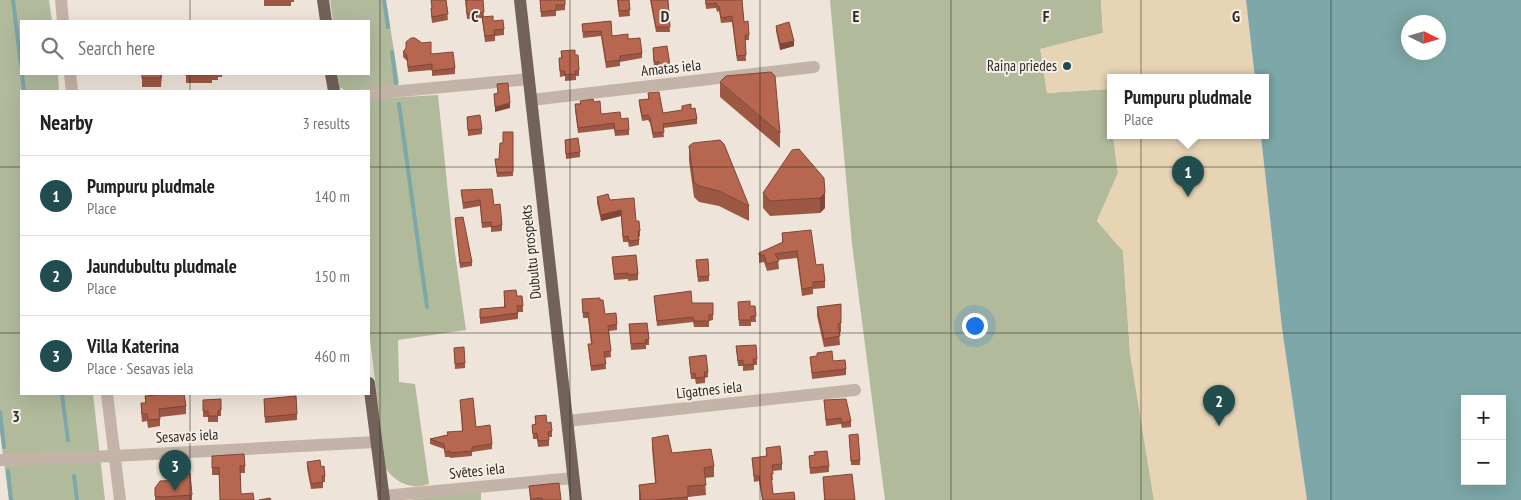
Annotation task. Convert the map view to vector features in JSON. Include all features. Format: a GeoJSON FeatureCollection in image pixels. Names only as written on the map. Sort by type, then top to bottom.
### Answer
{"type":"FeatureCollection","features":[{"type":"Feature","properties":{"kind":"main road"},"geometry":{"type":"LineString","coordinates":[[323,0],[326,20]]}},
{"type":"Feature","properties":{"kind":"main road","name":"Dubultu prospekts"},"geometry":{"type":"LineString","coordinates":[[520,0],[576,500]]}},
{"type":"Feature","properties":{"kind":"main road"},"geometry":{"type":"LineString","coordinates":[[331,75],[334,90]]}},
{"type":"Feature","properties":{"kind":"main road"},"geometry":{"type":"LineString","coordinates":[[370,391],[383,498]]}},
{"type":"Feature","properties":{"kind":"street"},"geometry":{"type":"LineString","coordinates":[[61,0],[64,20]]}},
{"type":"Feature","properties":{"kind":"street","name":"Amatas iela"},"geometry":{"type":"LineString","coordinates":[[531,100],[814,67]]}},
{"type":"Feature","properties":{"kind":"street"},"geometry":{"type":"LineString","coordinates":[[70,75],[72,90]]}},
{"type":"Feature","properties":{"kind":"street"},"geometry":{"type":"LineString","coordinates":[[370,94],[528,79]]}},
{"type":"Feature","properties":{"kind":"street","name":"Līgatnes iela"},"geometry":{"type":"LineString","coordinates":[[567,421],[855,390]]}},
{"type":"Feature","properties":{"kind":"street"},"geometry":{"type":"LineString","coordinates":[[107,395],[120,500]]}},
{"type":"Feature","properties":{"kind":"street","name":"Sesavas iela"},"geometry":{"type":"LineString","coordinates":[[0,460],[376,442]]}},
{"type":"Feature","properties":{"kind":"street","name":"Svētes iela"},"geometry":{"type":"LineString","coordinates":[[383,498],[573,478]]}},
{"type":"Feature","properties":{"kind":"green space"},"geometry":{"type":"Polygon","coordinates":[[[0,0],[49,0],[52,20],[20,20],[20,75],[58,75],[59,90],[20,90],[20,395],[93,395],[105,500],[9,500],[0,432],[0,0]]]}},
{"type":"Feature","properties":{"kind":"green space"},"geometry":{"type":"Polygon","coordinates":[[[330,0],[386,0],[399,83],[397,87],[345,90],[339,87],[338,75],[370,75],[370,20],[333,20],[330,0]]]}},
{"type":"Feature","properties":{"kind":"green space"},"geometry":{"type":"Polygon","coordinates":[[[830,0],[1101,0],[1103,33],[1041,49],[1047,93],[1107,89],[1107,139],[1113,139],[1118,173],[1097,221],[1123,251],[1130,353],[1154,500],[885,500],[852,244],[830,0]]]}},
{"type":"Feature","properties":{"kind":"green space"},"geometry":{"type":"Polygon","coordinates":[[[438,95],[452,232],[466,330],[398,340],[399,382],[415,384],[429,484],[422,486],[404,484],[394,478],[386,469],[370,339],[370,99],[438,95]]]}},
{"type":"Feature","properties":{"kind":"green space"},"geometry":{"type":"Polygon","coordinates":[[[481,491],[481,500],[407,500],[481,491]]]}},
{"type":"Feature","properties":{"kind":"sand"},"geometry":{"type":"Polygon","coordinates":[[[1101,0],[1246,0],[1255,74],[1107,74],[1107,89],[1047,93],[1040,49],[1103,33],[1101,0]]]}},
{"type":"Feature","properties":{"kind":"sand"},"geometry":{"type":"Polygon","coordinates":[[[1113,139],[1261,139],[1282,328],[1307,500],[1154,500],[1130,353],[1123,251],[1097,221],[1118,173],[1113,139]]]}},
{"type":"Feature","properties":{"kind":"water"},"geometry":{"type":"Polygon","coordinates":[[[1246,0],[1521,0],[1521,500],[1307,500],[1282,328],[1261,139],[1269,139],[1269,74],[1255,74],[1246,0]]]}},
{"type":"Feature","properties":{"kind":"building"},"geometry":{"type":"Polygon","coordinates":[[[431,0],[446,0],[448,14],[432,17],[431,0]]]}},
{"type":"Feature","properties":{"kind":"building"},"geometry":{"type":"Polygon","coordinates":[[[466,0],[483,0],[484,12],[467,14],[466,0]]]}},
{"type":"Feature","properties":{"kind":"building"},"geometry":{"type":"Polygon","coordinates":[[[540,0],[565,0],[565,5],[556,5],[556,10],[541,12],[540,0]]]}},
{"type":"Feature","properties":{"kind":"building"},"geometry":{"type":"Polygon","coordinates":[[[618,0],[629,0],[630,10],[619,11],[618,0]]]}},
{"type":"Feature","properties":{"kind":"building"},"geometry":{"type":"Polygon","coordinates":[[[651,0],[668,0],[670,27],[656,27],[651,0]]]}},
{"type":"Feature","properties":{"kind":"building"},"geometry":{"type":"Polygon","coordinates":[[[706,0],[742,0],[744,22],[748,21],[749,35],[745,35],[746,55],[737,56],[732,16],[721,18],[719,6],[716,3],[706,4],[706,0]]]}},
{"type":"Feature","properties":{"kind":"building"},"geometry":{"type":"Polygon","coordinates":[[[493,16],[493,21],[503,20],[504,29],[494,30],[495,35],[485,36],[482,17],[493,16]]]}},
{"type":"Feature","properties":{"kind":"building"},"geometry":{"type":"Polygon","coordinates":[[[611,21],[612,36],[628,34],[628,39],[640,38],[642,53],[620,56],[620,60],[606,62],[601,31],[583,32],[582,24],[611,21]]]}},
{"type":"Feature","properties":{"kind":"building"},"geometry":{"type":"Polygon","coordinates":[[[789,22],[794,41],[780,44],[776,26],[789,22]]]}},
{"type":"Feature","properties":{"kind":"building"},"geometry":{"type":"Polygon","coordinates":[[[411,38],[415,38],[422,43],[431,42],[431,54],[453,52],[455,68],[432,71],[432,64],[408,67],[407,55],[403,52],[406,48],[406,42],[411,38]]]}},
{"type":"Feature","properties":{"kind":"building"},"geometry":{"type":"Polygon","coordinates":[[[667,46],[670,65],[659,66],[659,62],[654,62],[653,48],[667,46]]]}},
{"type":"Feature","properties":{"kind":"building"},"geometry":{"type":"Polygon","coordinates":[[[575,50],[575,55],[578,55],[579,70],[575,71],[576,74],[565,75],[565,71],[560,71],[559,58],[562,58],[561,51],[575,50]]]}},
{"type":"Feature","properties":{"kind":"building"},"geometry":{"type":"Polygon","coordinates":[[[771,72],[775,76],[780,133],[720,82],[726,76],[771,72]]]}},
{"type":"Feature","properties":{"kind":"building"},"geometry":{"type":"Polygon","coordinates":[[[142,75],[161,75],[161,78],[142,78],[142,75]]]}},
{"type":"Feature","properties":{"kind":"building"},"geometry":{"type":"Polygon","coordinates":[[[508,83],[510,103],[495,107],[494,94],[498,93],[497,84],[508,83]]]}},
{"type":"Feature","properties":{"kind":"building"},"geometry":{"type":"Polygon","coordinates":[[[659,92],[663,113],[682,110],[682,106],[691,104],[691,109],[695,108],[697,119],[663,124],[664,132],[653,133],[650,118],[648,115],[642,116],[639,100],[649,99],[648,93],[659,92]]]}},
{"type":"Feature","properties":{"kind":"building"},"geometry":{"type":"Polygon","coordinates":[[[593,99],[594,102],[600,101],[601,114],[620,112],[621,119],[628,118],[629,130],[615,131],[614,123],[578,128],[575,104],[581,104],[580,101],[593,99]]]}},
{"type":"Feature","properties":{"kind":"building"},"geometry":{"type":"Polygon","coordinates":[[[480,115],[482,129],[468,130],[467,117],[480,115]]]}},
{"type":"Feature","properties":{"kind":"building"},"geometry":{"type":"Polygon","coordinates":[[[503,132],[513,132],[513,172],[497,173],[495,159],[499,159],[500,143],[503,143],[503,132]]]}},
{"type":"Feature","properties":{"kind":"building"},"geometry":{"type":"Polygon","coordinates":[[[578,138],[580,152],[566,154],[565,140],[578,138]]]}},
{"type":"Feature","properties":{"kind":"building"},"geometry":{"type":"Polygon","coordinates":[[[720,140],[724,144],[749,206],[719,191],[699,186],[694,182],[689,146],[693,143],[720,140]]]}},
{"type":"Feature","properties":{"kind":"building"},"geometry":{"type":"Polygon","coordinates":[[[799,149],[824,178],[825,193],[820,198],[770,201],[763,193],[792,150],[799,149]]]}},
{"type":"Feature","properties":{"kind":"building"},"geometry":{"type":"Polygon","coordinates":[[[492,189],[494,205],[500,204],[502,225],[491,227],[491,222],[482,223],[480,200],[463,203],[461,190],[492,189]]]}},
{"type":"Feature","properties":{"kind":"building"},"geometry":{"type":"Polygon","coordinates":[[[608,194],[610,200],[634,198],[636,221],[639,221],[639,240],[629,241],[628,236],[623,237],[621,210],[601,215],[597,197],[608,194]]]}},
{"type":"Feature","properties":{"kind":"building"},"geometry":{"type":"Polygon","coordinates":[[[463,217],[472,262],[460,263],[455,218],[463,217]]]}},
{"type":"Feature","properties":{"kind":"building"},"geometry":{"type":"Polygon","coordinates":[[[811,230],[816,265],[823,264],[825,281],[813,282],[813,287],[802,289],[797,251],[775,254],[779,261],[767,264],[764,255],[759,255],[759,253],[783,242],[782,233],[811,230]]]}},
{"type":"Feature","properties":{"kind":"building"},"geometry":{"type":"Polygon","coordinates":[[[636,255],[638,274],[614,274],[612,257],[636,255]]]}},
{"type":"Feature","properties":{"kind":"building"},"geometry":{"type":"Polygon","coordinates":[[[708,259],[709,276],[698,277],[696,260],[708,259]]]}},
{"type":"Feature","properties":{"kind":"building"},"geometry":{"type":"Polygon","coordinates":[[[516,290],[517,296],[522,296],[523,306],[517,306],[518,313],[480,318],[480,309],[505,307],[504,291],[516,290]]]}},
{"type":"Feature","properties":{"kind":"building"},"geometry":{"type":"Polygon","coordinates":[[[691,291],[692,303],[713,303],[713,315],[709,315],[709,321],[694,321],[693,317],[657,321],[654,296],[691,291]]]}},
{"type":"Feature","properties":{"kind":"building"},"geometry":{"type":"Polygon","coordinates":[[[600,298],[600,300],[603,300],[605,314],[616,313],[617,324],[608,326],[611,351],[604,352],[606,364],[591,366],[588,344],[592,344],[588,312],[583,313],[582,299],[600,298]]]}},
{"type":"Feature","properties":{"kind":"building"},"geometry":{"type":"Polygon","coordinates":[[[750,301],[750,306],[755,306],[756,316],[751,316],[751,320],[739,320],[738,302],[750,301]]]}},
{"type":"Feature","properties":{"kind":"building"},"geometry":{"type":"Polygon","coordinates":[[[841,304],[841,323],[838,324],[840,336],[824,339],[817,307],[841,304]]]}},
{"type":"Feature","properties":{"kind":"building"},"geometry":{"type":"Polygon","coordinates":[[[647,323],[649,339],[645,340],[646,343],[631,344],[629,324],[647,323]]]}},
{"type":"Feature","properties":{"kind":"building"},"geometry":{"type":"Polygon","coordinates":[[[756,345],[757,359],[753,359],[754,364],[743,365],[743,360],[738,361],[736,346],[756,345]]]}},
{"type":"Feature","properties":{"kind":"building"},"geometry":{"type":"Polygon","coordinates":[[[464,347],[465,363],[455,364],[454,348],[464,347]]]}},
{"type":"Feature","properties":{"kind":"building"},"geometry":{"type":"Polygon","coordinates":[[[832,351],[833,361],[845,360],[846,369],[812,373],[810,357],[817,356],[817,353],[832,351]]]}},
{"type":"Feature","properties":{"kind":"building"},"geometry":{"type":"Polygon","coordinates":[[[706,355],[708,372],[704,372],[705,377],[696,378],[695,373],[691,374],[689,357],[706,355]]]}},
{"type":"Feature","properties":{"kind":"building"},"geometry":{"type":"Polygon","coordinates":[[[184,395],[186,406],[159,409],[160,419],[148,420],[147,414],[142,414],[141,403],[146,403],[145,396],[184,395]]]}},
{"type":"Feature","properties":{"kind":"building"},"geometry":{"type":"Polygon","coordinates":[[[296,396],[297,414],[265,417],[264,399],[296,396]]]}},
{"type":"Feature","properties":{"kind":"building"},"geometry":{"type":"Polygon","coordinates":[[[473,398],[476,427],[490,425],[492,444],[472,447],[472,451],[445,452],[444,444],[430,439],[448,435],[447,432],[463,431],[460,400],[473,398]]]}},
{"type":"Feature","properties":{"kind":"building"},"geometry":{"type":"Polygon","coordinates":[[[221,399],[221,410],[218,411],[218,416],[208,416],[208,411],[203,411],[203,400],[221,399]]]}},
{"type":"Feature","properties":{"kind":"building"},"geometry":{"type":"Polygon","coordinates":[[[846,399],[851,421],[842,423],[841,418],[826,420],[824,400],[846,399]]]}},
{"type":"Feature","properties":{"kind":"building"},"geometry":{"type":"Polygon","coordinates":[[[546,415],[547,423],[551,422],[552,431],[548,432],[549,440],[538,441],[537,433],[533,434],[532,425],[536,424],[535,416],[546,415]]]}},
{"type":"Feature","properties":{"kind":"building"},"geometry":{"type":"Polygon","coordinates":[[[858,434],[860,460],[851,461],[849,435],[858,434]]]}},
{"type":"Feature","properties":{"kind":"building"},"geometry":{"type":"Polygon","coordinates":[[[668,435],[672,453],[711,449],[714,466],[704,468],[706,485],[688,486],[688,497],[641,500],[639,485],[656,483],[652,438],[668,435]]]}},
{"type":"Feature","properties":{"kind":"building"},"geometry":{"type":"Polygon","coordinates":[[[780,446],[782,464],[772,465],[773,494],[794,492],[795,500],[763,500],[759,476],[754,476],[752,458],[767,456],[766,448],[780,446]]]}},
{"type":"Feature","properties":{"kind":"building"},"geometry":{"type":"Polygon","coordinates":[[[827,451],[829,466],[810,468],[809,456],[815,455],[814,452],[827,451]]]}},
{"type":"Feature","properties":{"kind":"building"},"geometry":{"type":"Polygon","coordinates":[[[244,454],[245,466],[240,466],[241,494],[253,493],[254,500],[220,500],[219,467],[212,468],[212,456],[244,454]]]}},
{"type":"Feature","properties":{"kind":"building"},"geometry":{"type":"Polygon","coordinates":[[[320,460],[321,467],[324,466],[325,476],[322,476],[323,482],[311,484],[307,462],[320,460]]]}},
{"type":"Feature","properties":{"kind":"building"},"geometry":{"type":"Polygon","coordinates":[[[190,473],[192,495],[155,496],[155,488],[160,481],[181,480],[181,474],[190,473]]]}},
{"type":"Feature","properties":{"kind":"building"},"geometry":{"type":"Polygon","coordinates":[[[852,474],[855,500],[825,500],[823,477],[852,474]]]}},
{"type":"Feature","properties":{"kind":"building"},"geometry":{"type":"Polygon","coordinates":[[[559,483],[561,500],[531,499],[529,486],[559,483]]]}},
{"type":"Feature","properties":{"kind":"waterway"},"geometry":{"type":"LineString","coordinates":[[13,0],[20,57]]}},
{"type":"Feature","properties":{"kind":"waterway"},"geometry":{"type":"LineString","coordinates":[[384,0],[388,27]]}},
{"type":"Feature","properties":{"kind":"waterway"},"geometry":{"type":"LineString","coordinates":[[392,52],[396,83]]}},
{"type":"Feature","properties":{"kind":"waterway"},"geometry":{"type":"LineString","coordinates":[[22,75],[24,90]]}},
{"type":"Feature","properties":{"kind":"waterway"},"geometry":{"type":"LineString","coordinates":[[399,104],[427,307]]}},
{"type":"Feature","properties":{"kind":"waterway"},"geometry":{"type":"LineString","coordinates":[[62,395],[68,440]]}},
{"type":"Feature","properties":{"kind":"waterway"},"geometry":{"type":"LineString","coordinates":[[0,412],[4,447]]}},
{"type":"Feature","properties":{"kind":"waterway"},"geometry":{"type":"LineString","coordinates":[[8,471],[11,500]]}},
{"type":"Feature","properties":{"kind":"waterway"},"geometry":{"type":"LineString","coordinates":[[74,476],[77,500]]}},
{"type":"Feature","properties":{"kind":"place","name":"Raiņa priedes"},"geometry":{"type":"Point","coordinates":[1067,66]}},
{"type":"Feature","properties":{"kind":"place","name":"Pumpuru pludmale"},"geometry":{"type":"Point","coordinates":[1188,197]}},
{"type":"Feature","properties":{"kind":"place","name":"Jaundubultu pludmale"},"geometry":{"type":"Point","coordinates":[1219,426]}},
{"type":"Feature","properties":{"kind":"place","name":"Villa Katerina"},"geometry":{"type":"Point","coordinates":[175,491]}}]}
